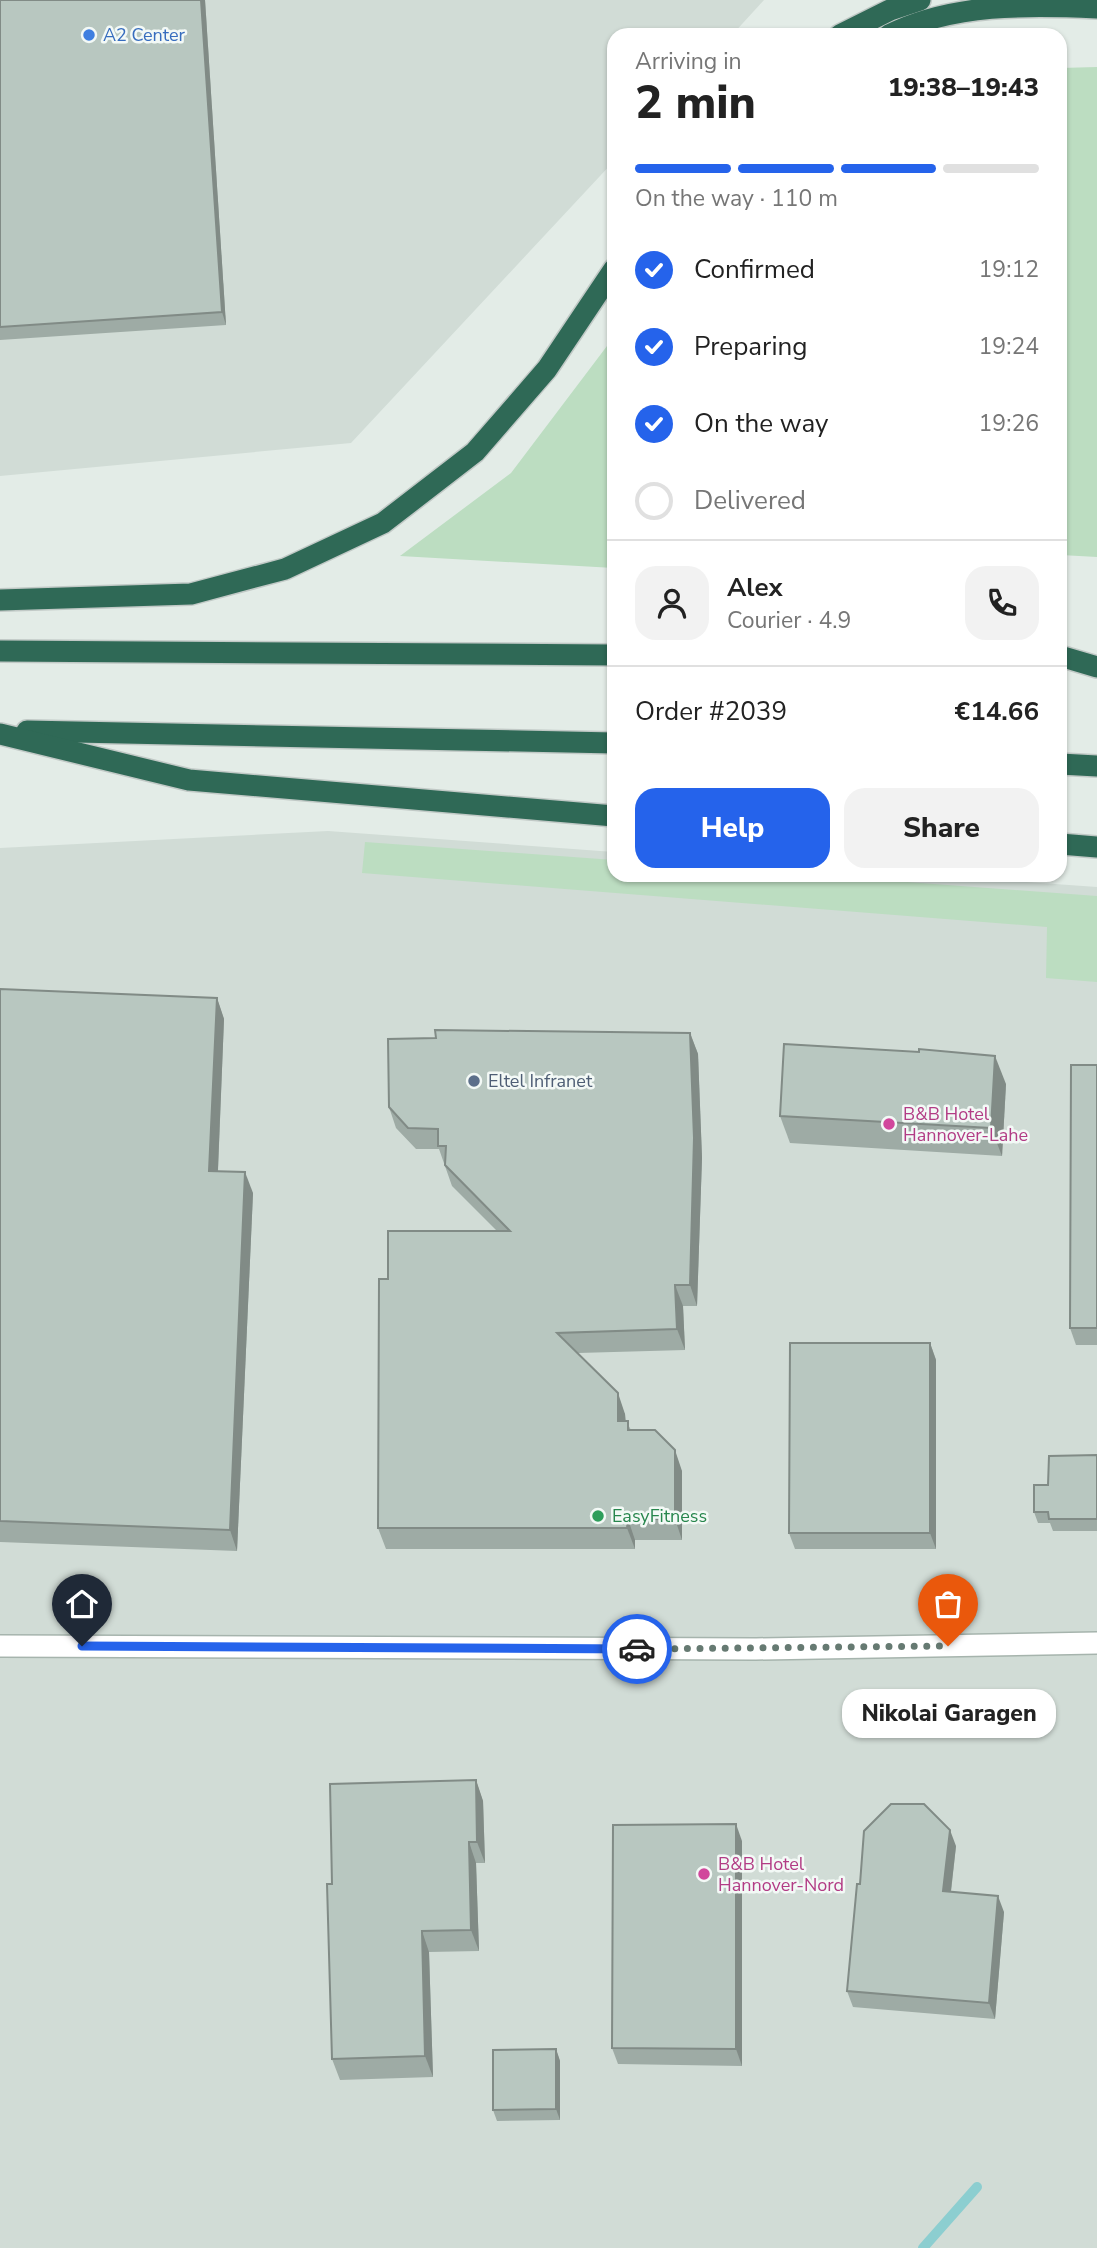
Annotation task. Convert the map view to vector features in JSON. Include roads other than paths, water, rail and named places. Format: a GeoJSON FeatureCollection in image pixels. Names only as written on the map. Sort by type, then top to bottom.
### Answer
{"type":"FeatureCollection","features":[{"type":"Feature","properties":{"kind":"highway"},"geometry":{"type":"LineString","coordinates":[[854,28],[890,10],[920,0]]}},
{"type":"Feature","properties":{"kind":"highway"},"geometry":{"type":"LineString","coordinates":[[911,28],[962,12],[1028,5],[1097,8]]}},
{"type":"Feature","properties":{"kind":"highway"},"geometry":{"type":"LineString","coordinates":[[0,600],[191,594],[285,569],[383,523],[475,452],[547,369],[607,279]]}},
{"type":"Feature","properties":{"kind":"highway"},"geometry":{"type":"LineString","coordinates":[[0,651],[607,655]]}},
{"type":"Feature","properties":{"kind":"highway"},"geometry":{"type":"LineString","coordinates":[[1067,658],[1097,669]]}},
{"type":"Feature","properties":{"kind":"highway"},"geometry":{"type":"LineString","coordinates":[[1067,669],[1097,669]]}},
{"type":"Feature","properties":{"kind":"highway"},"geometry":{"type":"LineString","coordinates":[[0,732],[607,743]]}},
{"type":"Feature","properties":{"kind":"highway"},"geometry":{"type":"LineString","coordinates":[[0,732],[189,780],[607,815]]}},
{"type":"Feature","properties":{"kind":"highway"},"geometry":{"type":"LineString","coordinates":[[1067,764],[1097,766]]}},
{"type":"Feature","properties":{"kind":"highway"},"geometry":{"type":"LineString","coordinates":[[1067,845],[1097,847]]}},
{"type":"Feature","properties":{"kind":"street"},"geometry":{"type":"LineString","coordinates":[[0,1646],[756,1649],[1097,1643]]}},
{"type":"Feature","properties":{"kind":"waterway"},"geometry":{"type":"LineString","coordinates":[[923,2248],[977,2187]]}},
{"type":"Feature","properties":{"kind":"place","name":"A2 Center"},"geometry":{"type":"Point","coordinates":[89,35]}},
{"type":"Feature","properties":{"kind":"place","name":"Eltel Infranet"},"geometry":{"type":"Point","coordinates":[474,1081]}},
{"type":"Feature","properties":{"kind":"place","name":"B&B Hotel Hannover-Lahe"},"geometry":{"type":"Point","coordinates":[889,1124]}},
{"type":"Feature","properties":{"kind":"place","name":"EasyFitness"},"geometry":{"type":"Point","coordinates":[598,1516]}},
{"type":"Feature","properties":{"kind":"place","name":"Nikolai Garagen"},"geometry":{"type":"Point","coordinates":[948,1646]}},
{"type":"Feature","properties":{"kind":"place","name":"B&B Hotel Hannover-Nord"},"geometry":{"type":"Point","coordinates":[704,1874]}}]}
